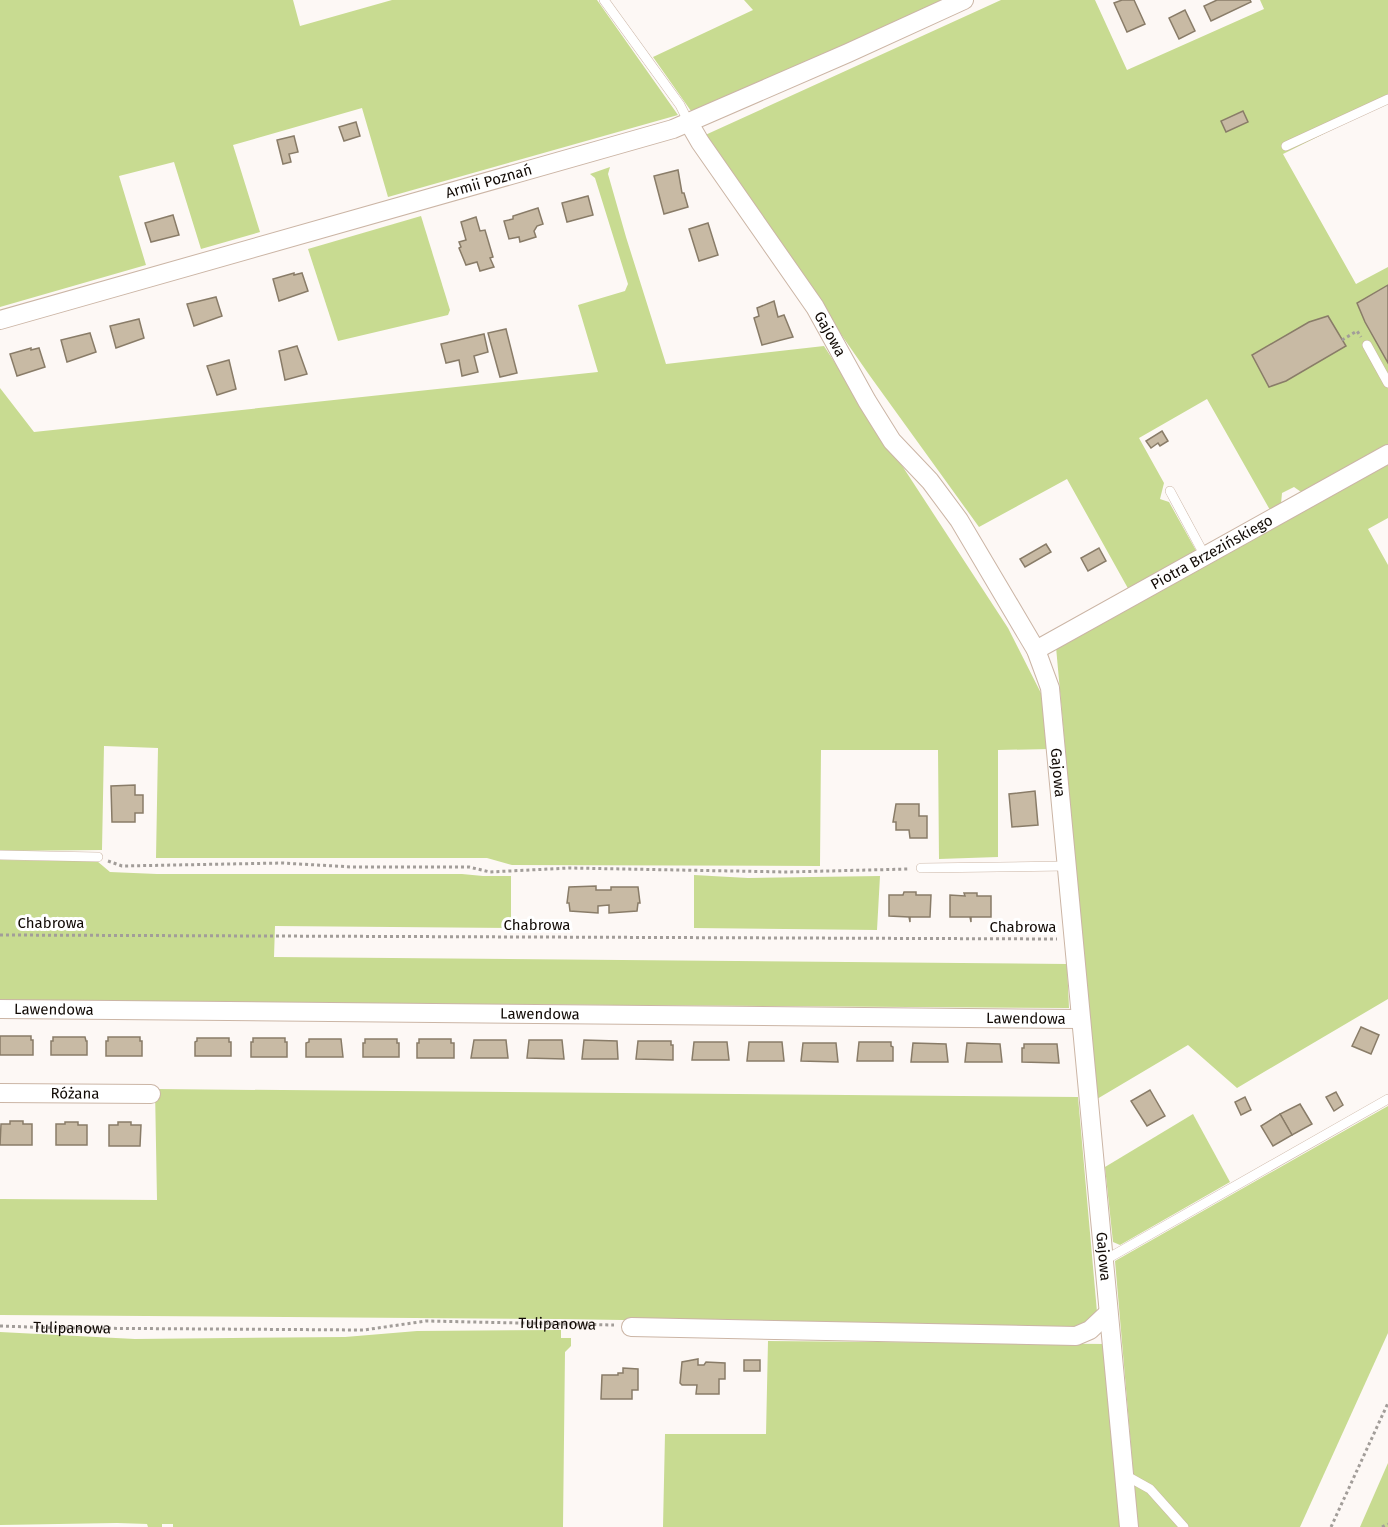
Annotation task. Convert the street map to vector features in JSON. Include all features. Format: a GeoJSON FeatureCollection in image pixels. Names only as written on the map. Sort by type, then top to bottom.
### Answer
{"type":"FeatureCollection","features":[{"type":"Feature","properties":{"kind":"street","name":"Armii Poznań"},"geometry":{"type":"LineString","coordinates":[[0,320],[689,123],[964,0]]}},
{"type":"Feature","properties":{"kind":"street","name":"Gajowa"},"geometry":{"type":"LineString","coordinates":[[689,123],[815,307],[892,441],[930,481],[959,520],[1036,650],[1050,688],[1129,1527]]}},
{"type":"Feature","properties":{"kind":"street","name":"Piotra Brzezińskiego"},"geometry":{"type":"LineString","coordinates":[[1036,650],[1388,454]]}},
{"type":"Feature","properties":{"kind":"street","name":"Lawendowa"},"geometry":{"type":"LineString","coordinates":[[0,1009],[1080,1018]]}},
{"type":"Feature","properties":{"kind":"street","name":"Różana"},"geometry":{"type":"LineString","coordinates":[[0,1093],[151,1095]]}},
{"type":"Feature","properties":{"kind":"street"},"geometry":{"type":"LineString","coordinates":[[631,1327],[1076,1336],[1090,1330],[1108,1312]]}},
{"type":"Feature","properties":{"kind":"lane"},"geometry":{"type":"LineString","coordinates":[[604,0],[680,105],[689,123]]}},
{"type":"Feature","properties":{"kind":"lane"},"geometry":{"type":"LineString","coordinates":[[1286,146],[1388,99]]}},
{"type":"Feature","properties":{"kind":"lane"},"geometry":{"type":"LineString","coordinates":[[1367,345],[1388,383]]}},
{"type":"Feature","properties":{"kind":"lane"},"geometry":{"type":"LineString","coordinates":[[1170,491],[1206,556]]}},
{"type":"Feature","properties":{"kind":"lane"},"geometry":{"type":"LineString","coordinates":[[0,855],[98,857]]}},
{"type":"Feature","properties":{"kind":"lane"},"geometry":{"type":"LineString","coordinates":[[921,868],[1066,866]]}},
{"type":"Feature","properties":{"kind":"lane"},"geometry":{"type":"LineString","coordinates":[[1105,1260],[1388,1099]]}},
{"type":"Feature","properties":{"kind":"lane"},"geometry":{"type":"LineString","coordinates":[[1125,1476],[1150,1489],[1184,1527]]}},
{"type":"Feature","properties":{"kind":"path"},"geometry":{"type":"LineString","coordinates":[[1342,340],[1357,331],[1367,345]]}},
{"type":"Feature","properties":{"kind":"path"},"geometry":{"type":"LineString","coordinates":[[98,857],[122,866],[282,863],[352,867],[469,867],[490,872],[569,868],[787,872],[921,868]]}},
{"type":"Feature","properties":{"kind":"path","name":"Chabrowa"},"geometry":{"type":"LineString","coordinates":[[0,935],[1073,940]]}},
{"type":"Feature","properties":{"kind":"path","name":"Tulipanowa"},"geometry":{"type":"LineString","coordinates":[[0,1326],[364,1330],[426,1321],[631,1327]]}},
{"type":"Feature","properties":{"kind":"path"},"geometry":{"type":"LineString","coordinates":[[1331,1527],[1388,1403]]}},
{"type":"Feature","properties":{"kind":"path"},"geometry":{"type":"LineString","coordinates":[[1382,1527],[1388,1524]]}},
{"type":"Feature","properties":{"kind":"green space"},"geometry":{"type":"Polygon","coordinates":[[[0,0],[293,0],[300,26],[392,0],[597,0],[678,115],[388,197],[362,108],[233,145],[260,232],[201,249],[174,162],[119,176],[146,265],[0,307],[0,0]]]}},
{"type":"Feature","properties":{"kind":"green space"},"geometry":{"type":"Polygon","coordinates":[[[744,0],[946,0],[804,64],[691,111],[653,57],[753,10],[744,0]]]}},
{"type":"Feature","properties":{"kind":"green space"},"geometry":{"type":"Polygon","coordinates":[[[1001,0],[1095,0],[1127,70],[1264,9],[1260,0],[1388,0],[1388,102],[1283,154],[1356,284],[1388,267],[1388,447],[1304,494],[1294,487],[1282,493],[1281,504],[1270,510],[1207,399],[1139,438],[1164,483],[1160,499],[1169,502],[1198,554],[1130,592],[1067,479],[979,527],[870,376],[703,136],[1001,0]]]}},
{"type":"Feature","properties":{"kind":"green space"},"geometry":{"type":"Polygon","coordinates":[[[610,167],[608,174],[666,364],[824,346],[1008,628],[1046,703],[1050,749],[998,750],[998,857],[939,859],[938,750],[821,750],[820,866],[512,865],[487,858],[156,858],[158,748],[104,746],[102,850],[0,851],[0,388],[34,432],[598,372],[578,305],[625,291],[628,284],[595,178],[590,174],[610,167]]]}},
{"type":"Feature","properties":{"kind":"green space"},"geometry":{"type":"Polygon","coordinates":[[[421,216],[450,310],[448,315],[338,341],[308,249],[421,216]]]}},
{"type":"Feature","properties":{"kind":"green space"},"geometry":{"type":"Polygon","coordinates":[[[1388,462],[1388,518],[1368,529],[1388,565],[1388,999],[1237,1088],[1188,1045],[1097,1099],[1056,647],[1388,462]]]}},
{"type":"Feature","properties":{"kind":"green space"},"geometry":{"type":"Polygon","coordinates":[[[0,860],[97,861],[110,872],[157,874],[511,876],[511,928],[275,926],[274,957],[1067,964],[1069,1008],[0,1001],[0,860]]]}},
{"type":"Feature","properties":{"kind":"green space"},"geometry":{"type":"Polygon","coordinates":[[[694,875],[748,878],[880,876],[877,930],[694,928],[694,875]]]}},
{"type":"Feature","properties":{"kind":"green space"},"geometry":{"type":"Polygon","coordinates":[[[155,1089],[1078,1097],[1097,1312],[1087,1324],[1079,1327],[560,1319],[0,1315],[0,1199],[157,1200],[155,1089]]]}},
{"type":"Feature","properties":{"kind":"green space"},"geometry":{"type":"Polygon","coordinates":[[[1388,1106],[1388,1333],[1300,1527],[1138,1527],[1115,1261],[1388,1106]]]}},
{"type":"Feature","properties":{"kind":"green space"},"geometry":{"type":"Polygon","coordinates":[[[1193,1114],[1230,1182],[1120,1245],[1113,1242],[1105,1167],[1193,1114]]]}},
{"type":"Feature","properties":{"kind":"green space"},"geometry":{"type":"Polygon","coordinates":[[[561,1330],[561,1338],[571,1338],[571,1346],[565,1352],[563,1527],[173,1527],[173,1524],[162,1524],[162,1527],[148,1527],[147,1524],[117,1523],[0,1525],[0,1332],[135,1339],[345,1337],[417,1331],[561,1330]]]}},
{"type":"Feature","properties":{"kind":"green space"},"geometry":{"type":"Polygon","coordinates":[[[768,1341],[1105,1344],[1123,1527],[663,1527],[665,1434],[766,1434],[768,1341]]]}},
{"type":"Feature","properties":{"kind":"green space"},"geometry":{"type":"Polygon","coordinates":[[[1388,1463],[1388,1527],[1360,1527],[1388,1463]]]}},
{"type":"Feature","properties":{"kind":"building"},"geometry":{"type":"Polygon","coordinates":[[[1134,0],[1145,24],[1127,32],[1114,3],[1134,0]]]}},
{"type":"Feature","properties":{"kind":"building"},"geometry":{"type":"Polygon","coordinates":[[[1217,0],[1250,0],[1251,2],[1211,21],[1204,6],[1217,0]]]}},
{"type":"Feature","properties":{"kind":"building"},"geometry":{"type":"Polygon","coordinates":[[[1185,10],[1195,31],[1179,39],[1169,18],[1185,10]]]}},
{"type":"Feature","properties":{"kind":"building"},"geometry":{"type":"Polygon","coordinates":[[[1243,111],[1248,122],[1226,132],[1221,121],[1243,111]]]}},
{"type":"Feature","properties":{"kind":"building"},"geometry":{"type":"Polygon","coordinates":[[[356,122],[360,136],[344,141],[339,127],[356,122]]]}},
{"type":"Feature","properties":{"kind":"building"},"geometry":{"type":"Polygon","coordinates":[[[294,136],[298,152],[289,154],[291,162],[283,164],[277,140],[294,136]]]}},
{"type":"Feature","properties":{"kind":"building"},"geometry":{"type":"Polygon","coordinates":[[[678,170],[682,193],[684,193],[688,207],[664,214],[654,176],[678,170]]]}},
{"type":"Feature","properties":{"kind":"building"},"geometry":{"type":"Polygon","coordinates":[[[588,196],[593,215],[567,222],[562,203],[588,196]]]}},
{"type":"Feature","properties":{"kind":"building"},"geometry":{"type":"Polygon","coordinates":[[[538,208],[543,224],[537,226],[534,231],[536,237],[520,242],[519,237],[509,239],[504,221],[538,208]]]}},
{"type":"Feature","properties":{"kind":"building"},"geometry":{"type":"Polygon","coordinates":[[[173,215],[179,235],[151,242],[145,223],[173,215]]]}},
{"type":"Feature","properties":{"kind":"building"},"geometry":{"type":"Polygon","coordinates":[[[476,217],[480,231],[485,230],[494,267],[480,271],[477,262],[466,265],[459,248],[461,247],[459,242],[466,240],[461,222],[476,217]]]}},
{"type":"Feature","properties":{"kind":"building"},"geometry":{"type":"Polygon","coordinates":[[[708,223],[718,255],[699,261],[689,229],[708,223]]]}},
{"type":"Feature","properties":{"kind":"building"},"geometry":{"type":"Polygon","coordinates":[[[294,273],[294,275],[302,273],[308,291],[279,301],[273,279],[294,273]]]}},
{"type":"Feature","properties":{"kind":"building"},"geometry":{"type":"Polygon","coordinates":[[[1388,285],[1388,363],[1357,303],[1388,285]]]}},
{"type":"Feature","properties":{"kind":"building"},"geometry":{"type":"Polygon","coordinates":[[[216,297],[222,316],[194,326],[187,304],[216,297]]]}},
{"type":"Feature","properties":{"kind":"building"},"geometry":{"type":"Polygon","coordinates":[[[774,301],[778,317],[784,315],[793,337],[762,345],[754,318],[759,316],[757,308],[774,301]]]}},
{"type":"Feature","properties":{"kind":"building"},"geometry":{"type":"Polygon","coordinates":[[[1328,316],[1346,346],[1286,381],[1269,387],[1252,355],[1309,322],[1328,316]]]}},
{"type":"Feature","properties":{"kind":"building"},"geometry":{"type":"Polygon","coordinates":[[[139,319],[144,338],[116,348],[110,326],[139,319]]]}},
{"type":"Feature","properties":{"kind":"building"},"geometry":{"type":"Polygon","coordinates":[[[506,329],[517,373],[500,377],[488,333],[506,329]]]}},
{"type":"Feature","properties":{"kind":"building"},"geometry":{"type":"Polygon","coordinates":[[[90,333],[96,352],[67,362],[61,340],[90,333]]]}},
{"type":"Feature","properties":{"kind":"building"},"geometry":{"type":"Polygon","coordinates":[[[484,334],[488,352],[474,356],[478,372],[462,376],[459,360],[446,363],[441,344],[484,334]]]}},
{"type":"Feature","properties":{"kind":"building"},"geometry":{"type":"Polygon","coordinates":[[[297,346],[307,374],[285,380],[279,351],[297,346]]]}},
{"type":"Feature","properties":{"kind":"building"},"geometry":{"type":"Polygon","coordinates":[[[31,348],[31,350],[39,348],[45,367],[17,376],[10,354],[31,348]]]}},
{"type":"Feature","properties":{"kind":"building"},"geometry":{"type":"Polygon","coordinates":[[[229,360],[236,389],[217,395],[207,366],[229,360]]]}},
{"type":"Feature","properties":{"kind":"building"},"geometry":{"type":"Polygon","coordinates":[[[1162,431],[1168,441],[1160,446],[1158,443],[1151,448],[1146,441],[1162,431]]]}},
{"type":"Feature","properties":{"kind":"building"},"geometry":{"type":"Polygon","coordinates":[[[1046,544],[1051,552],[1025,567],[1020,559],[1046,544]]]}},
{"type":"Feature","properties":{"kind":"building"},"geometry":{"type":"Polygon","coordinates":[[[1099,548],[1106,561],[1088,571],[1081,558],[1099,548]]]}},
{"type":"Feature","properties":{"kind":"building"},"geometry":{"type":"Polygon","coordinates":[[[135,785],[135,795],[143,795],[143,813],[135,813],[135,822],[112,822],[111,786],[135,785]]]}},
{"type":"Feature","properties":{"kind":"building"},"geometry":{"type":"Polygon","coordinates":[[[1035,791],[1038,825],[1012,827],[1009,794],[1035,791]]]}},
{"type":"Feature","properties":{"kind":"building"},"geometry":{"type":"Polygon","coordinates":[[[896,804],[919,804],[919,816],[927,816],[927,838],[910,838],[909,830],[896,830],[896,822],[893,822],[896,804]]]}},
{"type":"Feature","properties":{"kind":"building"},"geometry":{"type":"Polygon","coordinates":[[[596,886],[596,890],[611,890],[611,887],[638,887],[640,903],[638,903],[637,911],[609,913],[609,905],[598,906],[598,913],[570,911],[569,903],[567,903],[569,887],[596,886]]]}},
{"type":"Feature","properties":{"kind":"building"},"geometry":{"type":"Polygon","coordinates":[[[904,892],[931,895],[930,917],[910,917],[910,922],[909,917],[889,916],[889,895],[903,895],[904,892]]]}},
{"type":"Feature","properties":{"kind":"building"},"geometry":{"type":"Polygon","coordinates":[[[964,893],[991,896],[991,917],[971,917],[971,922],[970,917],[950,917],[950,895],[965,896],[964,893]]]}},
{"type":"Feature","properties":{"kind":"building"},"geometry":{"type":"Polygon","coordinates":[[[1361,1027],[1379,1035],[1371,1054],[1352,1046],[1361,1027]]]}},
{"type":"Feature","properties":{"kind":"building"},"geometry":{"type":"Polygon","coordinates":[[[0,1036],[31,1036],[33,1055],[0,1055],[0,1036]]]}},
{"type":"Feature","properties":{"kind":"building"},"geometry":{"type":"Polygon","coordinates":[[[53,1037],[85,1037],[87,1055],[51,1055],[53,1037]]]}},
{"type":"Feature","properties":{"kind":"building"},"geometry":{"type":"Polygon","coordinates":[[[108,1037],[140,1037],[142,1056],[106,1056],[108,1037]]]}},
{"type":"Feature","properties":{"kind":"building"},"geometry":{"type":"Polygon","coordinates":[[[197,1038],[229,1038],[231,1056],[195,1056],[197,1038]]]}},
{"type":"Feature","properties":{"kind":"building"},"geometry":{"type":"Polygon","coordinates":[[[253,1038],[285,1038],[287,1057],[251,1057],[253,1038]]]}},
{"type":"Feature","properties":{"kind":"building"},"geometry":{"type":"Polygon","coordinates":[[[309,1039],[341,1039],[343,1057],[306,1057],[306,1043],[309,1039]]]}},
{"type":"Feature","properties":{"kind":"building"},"geometry":{"type":"Polygon","coordinates":[[[365,1039],[397,1039],[399,1057],[363,1057],[365,1039]]]}},
{"type":"Feature","properties":{"kind":"building"},"geometry":{"type":"Polygon","coordinates":[[[419,1039],[451,1039],[451,1043],[454,1043],[454,1058],[417,1058],[419,1039]]]}},
{"type":"Feature","properties":{"kind":"building"},"geometry":{"type":"Polygon","coordinates":[[[474,1040],[506,1040],[508,1058],[471,1058],[474,1040]]]}},
{"type":"Feature","properties":{"kind":"building"},"geometry":{"type":"Polygon","coordinates":[[[529,1040],[562,1040],[564,1059],[527,1058],[529,1040]]]}},
{"type":"Feature","properties":{"kind":"building"},"geometry":{"type":"Polygon","coordinates":[[[584,1040],[617,1041],[618,1059],[582,1059],[584,1040]]]}},
{"type":"Feature","properties":{"kind":"building"},"geometry":{"type":"Polygon","coordinates":[[[638,1041],[671,1041],[673,1060],[636,1059],[638,1041]]]}},
{"type":"Feature","properties":{"kind":"building"},"geometry":{"type":"Polygon","coordinates":[[[694,1042],[727,1042],[729,1060],[692,1060],[694,1042]]]}},
{"type":"Feature","properties":{"kind":"building"},"geometry":{"type":"Polygon","coordinates":[[[749,1042],[782,1042],[784,1061],[747,1061],[749,1042]]]}},
{"type":"Feature","properties":{"kind":"building"},"geometry":{"type":"Polygon","coordinates":[[[859,1042],[891,1042],[893,1061],[857,1061],[859,1042]]]}},
{"type":"Feature","properties":{"kind":"building"},"geometry":{"type":"Polygon","coordinates":[[[803,1043],[836,1043],[838,1062],[801,1061],[803,1043]]]}},
{"type":"Feature","properties":{"kind":"building"},"geometry":{"type":"Polygon","coordinates":[[[913,1043],[946,1044],[948,1062],[911,1062],[913,1043]]]}},
{"type":"Feature","properties":{"kind":"building"},"geometry":{"type":"Polygon","coordinates":[[[967,1043],[1000,1044],[1002,1062],[965,1062],[967,1043]]]}},
{"type":"Feature","properties":{"kind":"building"},"geometry":{"type":"Polygon","coordinates":[[[1024,1044],[1057,1044],[1059,1063],[1022,1062],[1024,1044]]]}},
{"type":"Feature","properties":{"kind":"building"},"geometry":{"type":"Polygon","coordinates":[[[1150,1090],[1165,1116],[1147,1126],[1131,1101],[1150,1090]]]}},
{"type":"Feature","properties":{"kind":"building"},"geometry":{"type":"Polygon","coordinates":[[[1336,1092],[1343,1105],[1334,1111],[1326,1097],[1336,1092]]]}},
{"type":"Feature","properties":{"kind":"building"},"geometry":{"type":"Polygon","coordinates":[[[1245,1097],[1251,1110],[1241,1115],[1235,1102],[1245,1097]]]}},
{"type":"Feature","properties":{"kind":"building"},"geometry":{"type":"Polygon","coordinates":[[[1300,1104],[1312,1124],[1292,1135],[1280,1114],[1300,1104]]]}},
{"type":"Feature","properties":{"kind":"building"},"geometry":{"type":"Polygon","coordinates":[[[1280,1114],[1292,1135],[1273,1146],[1261,1126],[1280,1114]]]}},
{"type":"Feature","properties":{"kind":"building"},"geometry":{"type":"Polygon","coordinates":[[[10,1121],[32,1124],[32,1145],[0,1145],[1,1124],[10,1124],[10,1121]]]}},
{"type":"Feature","properties":{"kind":"building"},"geometry":{"type":"Polygon","coordinates":[[[65,1122],[87,1125],[87,1145],[56,1145],[56,1124],[65,1124],[65,1122]]]}},
{"type":"Feature","properties":{"kind":"building"},"geometry":{"type":"Polygon","coordinates":[[[118,1122],[141,1125],[140,1146],[109,1146],[109,1125],[118,1125],[118,1122]]]}},
{"type":"Feature","properties":{"kind":"building"},"geometry":{"type":"Polygon","coordinates":[[[698,1359],[698,1365],[704,1365],[706,1362],[725,1363],[725,1379],[719,1379],[719,1394],[696,1394],[697,1385],[680,1383],[682,1362],[698,1359]]]}},
{"type":"Feature","properties":{"kind":"building"},"geometry":{"type":"Polygon","coordinates":[[[744,1360],[760,1360],[760,1371],[744,1371],[744,1360]]]}},
{"type":"Feature","properties":{"kind":"building"},"geometry":{"type":"Polygon","coordinates":[[[623,1368],[638,1369],[638,1390],[632,1390],[632,1399],[601,1399],[602,1375],[618,1375],[618,1373],[623,1373],[623,1368]]]}}]}
